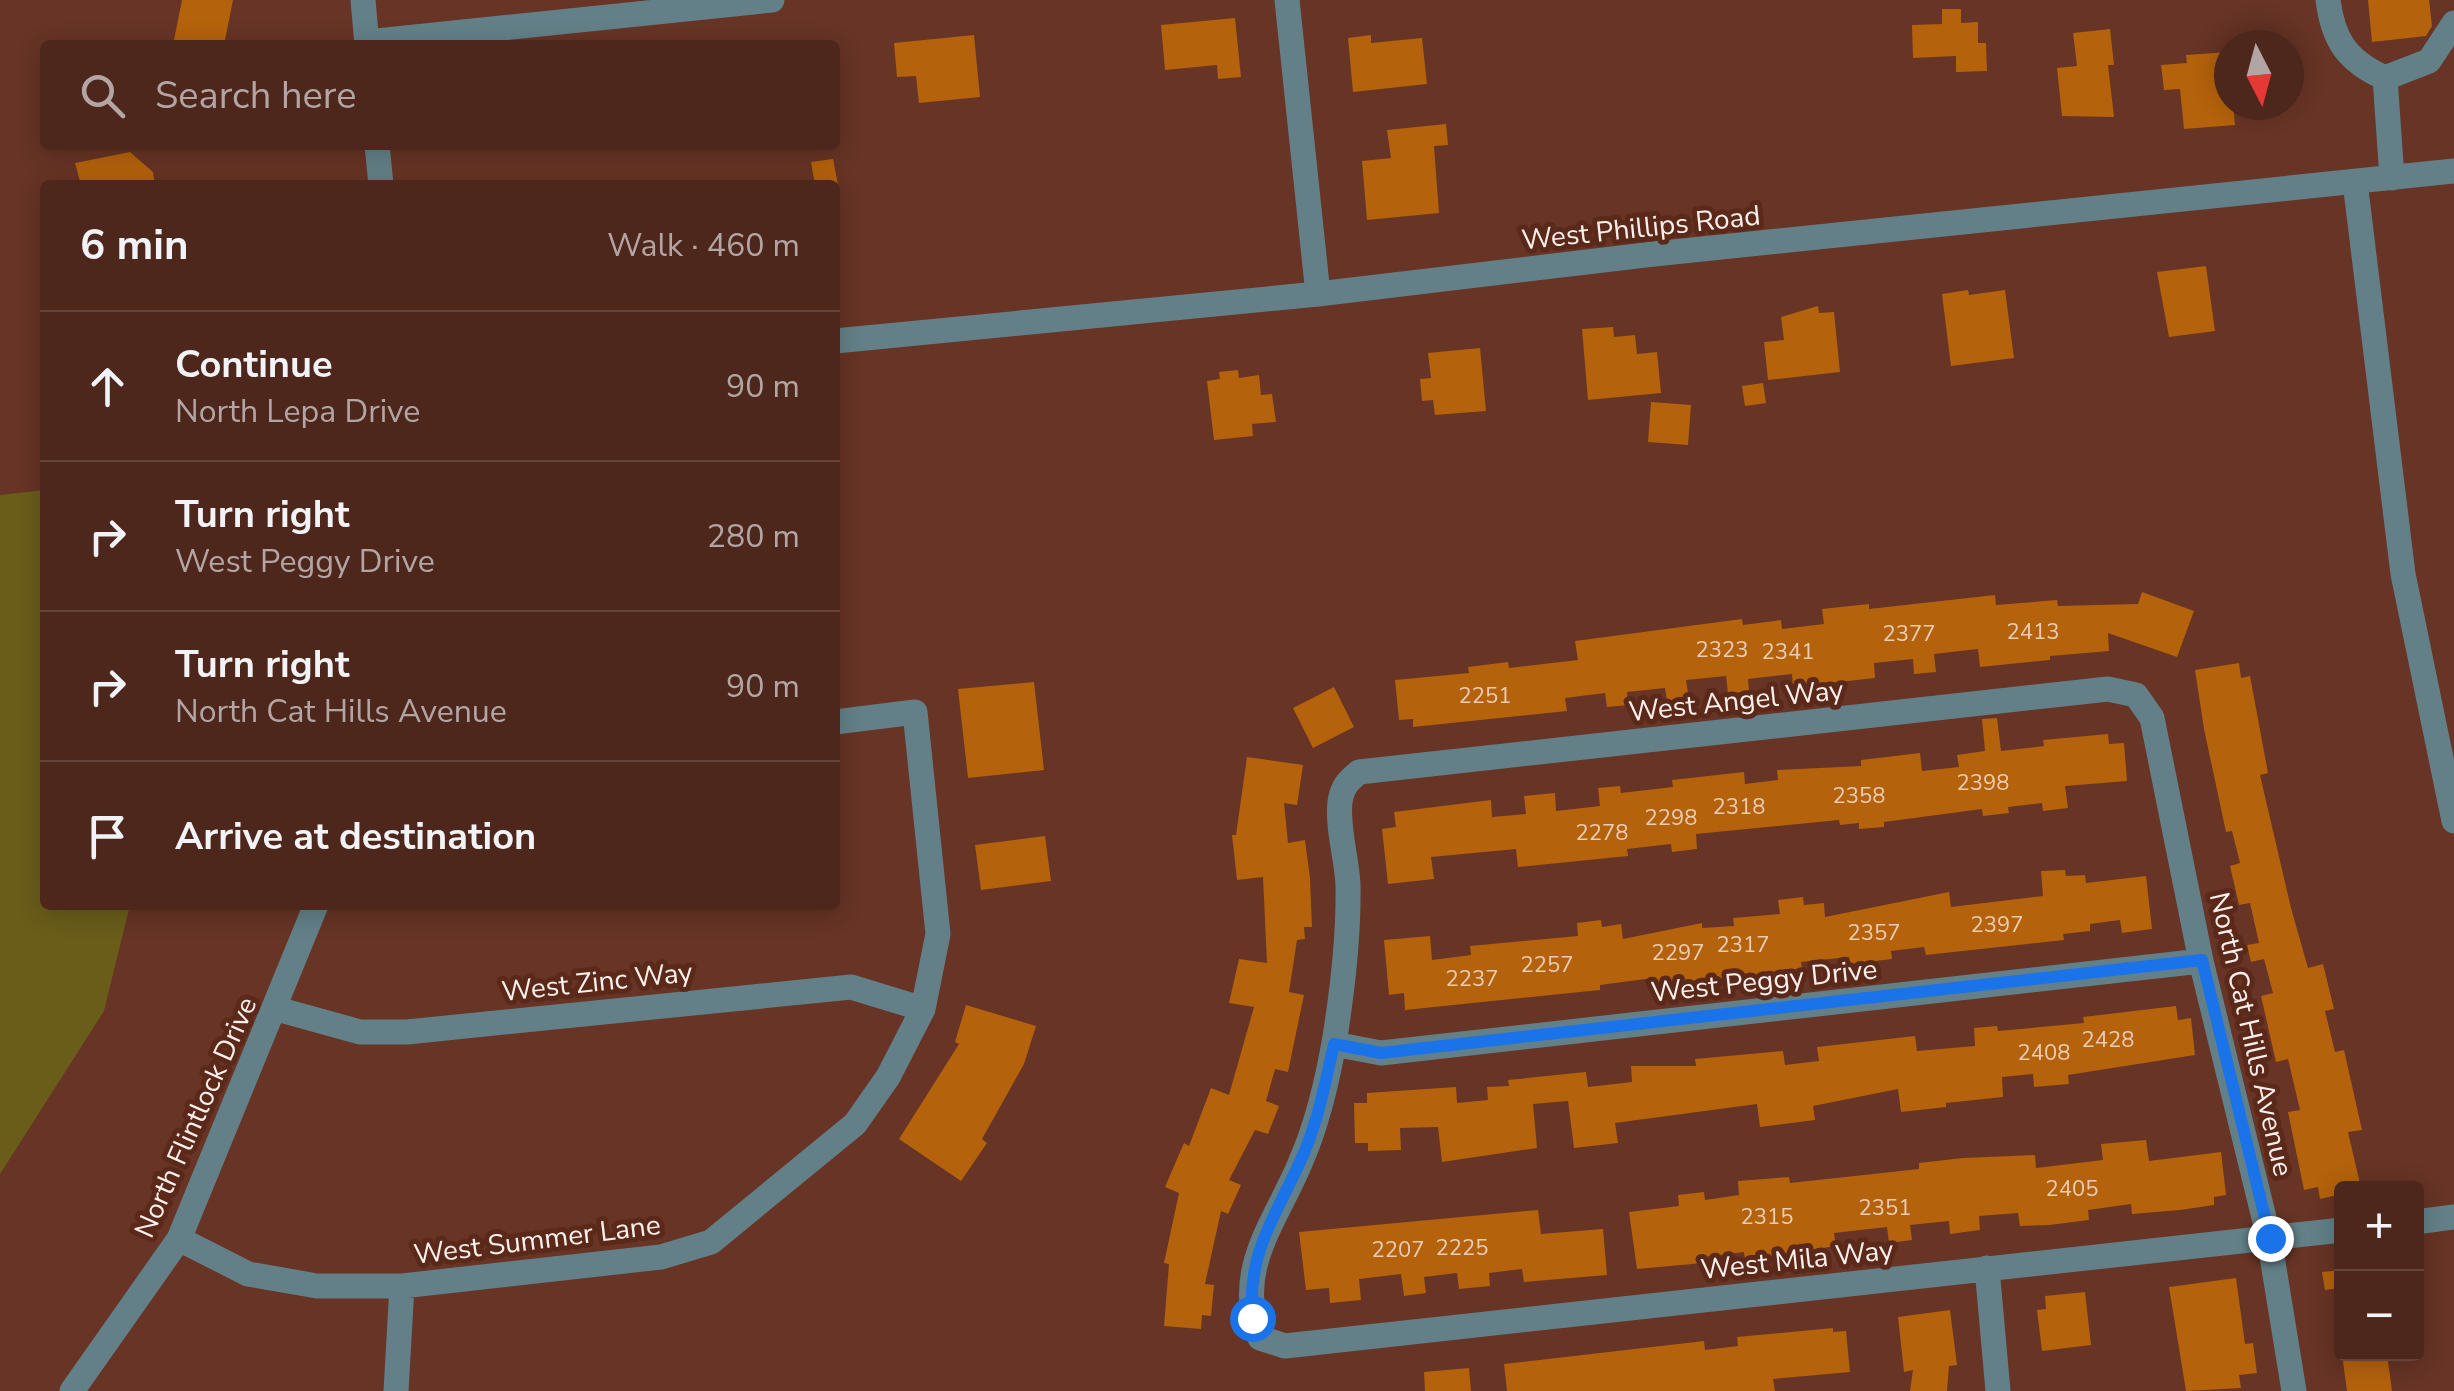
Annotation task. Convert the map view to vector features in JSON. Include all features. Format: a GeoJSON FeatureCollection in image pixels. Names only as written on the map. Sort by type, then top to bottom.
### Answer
{"type":"FeatureCollection","features":[{"type":"Feature","properties":{"kind":"street"},"geometry":{"type":"LineString","coordinates":[[362,0],[367,40]]}},
{"type":"Feature","properties":{"kind":"street"},"geometry":{"type":"LineString","coordinates":[[404,40],[772,0]]}},
{"type":"Feature","properties":{"kind":"street"},"geometry":{"type":"LineString","coordinates":[[1286,0],[1318,294]]}},
{"type":"Feature","properties":{"kind":"street"},"geometry":{"type":"LineString","coordinates":[[2328,0],[2331,26],[2342,48],[2358,66],[2385,78],[2428,61],[2454,23]]}},
{"type":"Feature","properties":{"kind":"street"},"geometry":{"type":"LineString","coordinates":[[2385,78],[2392,178]]}},
{"type":"Feature","properties":{"kind":"street"},"geometry":{"type":"LineString","coordinates":[[378,150],[380,180]]}},
{"type":"Feature","properties":{"kind":"street","name":"West Phillips Road"},"geometry":{"type":"LineString","coordinates":[[840,342],[2454,171]]}},
{"type":"Feature","properties":{"kind":"street"},"geometry":{"type":"LineString","coordinates":[[2355,182],[2403,574],[2454,820]]}},
{"type":"Feature","properties":{"kind":"street","name":"West Angel Way"},"geometry":{"type":"LineString","coordinates":[[1334,1044],[1347,938],[1348,883],[1340,805],[1345,783],[1359,772],[2108,689],[2136,695]]}},
{"type":"Feature","properties":{"kind":"street","name":"North Cat Hills Avenue"},"geometry":{"type":"LineString","coordinates":[[2136,695],[2152,718],[2202,960],[2270,1238],[2294,1391]]}},
{"type":"Feature","properties":{"kind":"street","name":"West Summer Lane"},"geometry":{"type":"LineString","coordinates":[[179,1239],[248,1274],[317,1286],[402,1286],[662,1257],[711,1242],[855,1124],[888,1076],[922,1009],[938,934],[914,712],[840,721]]}},
{"type":"Feature","properties":{"kind":"street","name":"North Flintlock Drive"},"geometry":{"type":"LineString","coordinates":[[72,1391],[179,1239],[314,910]]}},
{"type":"Feature","properties":{"kind":"street","name":"West Peggy Drive"},"geometry":{"type":"LineString","coordinates":[[1334,1044],[1381,1053],[2202,960]]}},
{"type":"Feature","properties":{"kind":"street","name":"West Zinc Way"},"geometry":{"type":"LineString","coordinates":[[277,1008],[360,1032],[407,1032],[851,988],[922,1009]]}},
{"type":"Feature","properties":{"kind":"street","name":"West Mila Way"},"geometry":{"type":"LineString","coordinates":[[1334,1044],[1301,1162],[1258,1246],[1250,1280],[1252,1318],[1260,1338],[1284,1346],[2334,1231]]}},
{"type":"Feature","properties":{"kind":"street"},"geometry":{"type":"LineString","coordinates":[[2424,1221],[2454,1217]]}},
{"type":"Feature","properties":{"kind":"street"},"geometry":{"type":"LineString","coordinates":[[1986,1268],[1998,1391]]}},
{"type":"Feature","properties":{"kind":"street"},"geometry":{"type":"LineString","coordinates":[[396,1391],[402,1286]]}},
{"type":"Feature","properties":{"kind":"shaded area"},"geometry":{"type":"Polygon","coordinates":[[[40,491],[40,910],[129,910],[104,1011],[0,1174],[0,495],[40,491]]]}},
{"type":"Feature","properties":{"kind":"building"},"geometry":{"type":"Polygon","coordinates":[[[182,0],[233,0],[225,40],[174,40],[182,0]]]}},
{"type":"Feature","properties":{"kind":"building"},"geometry":{"type":"Polygon","coordinates":[[[2368,0],[2429,0],[2432,26],[2426,36],[2372,42],[2368,0]]]}},
{"type":"Feature","properties":{"kind":"building"},"geometry":{"type":"Polygon","coordinates":[[[1942,9],[1961,9],[1961,23],[1978,22],[1978,43],[1986,43],[1987,71],[1956,72],[1956,56],[1913,58],[1912,25],[1942,24],[1942,9]]]}},
{"type":"Feature","properties":{"kind":"building"},"geometry":{"type":"Polygon","coordinates":[[[1235,18],[1241,77],[1218,79],[1217,65],[1165,70],[1161,25],[1235,18]]]}},
{"type":"Feature","properties":{"kind":"building"},"geometry":{"type":"Polygon","coordinates":[[[2110,29],[2114,65],[2108,65],[2114,117],[2062,116],[2057,68],[2077,66],[2073,33],[2110,29]]]}},
{"type":"Feature","properties":{"kind":"building"},"geometry":{"type":"Polygon","coordinates":[[[974,35],[980,97],[919,103],[916,76],[897,77],[894,43],[974,35]]]}},
{"type":"Feature","properties":{"kind":"building"},"geometry":{"type":"Polygon","coordinates":[[[1371,35],[1371,43],[1422,38],[1427,84],[1353,92],[1348,38],[1371,35]]]}},
{"type":"Feature","properties":{"kind":"building"},"geometry":{"type":"Polygon","coordinates":[[[2214,53],[2214,120],[2234,120],[2235,125],[2184,129],[2180,89],[2164,90],[2161,65],[2187,63],[2186,55],[2214,53]]]}},
{"type":"Feature","properties":{"kind":"building"},"geometry":{"type":"Polygon","coordinates":[[[1446,124],[1448,145],[1434,146],[1439,213],[1367,220],[1362,161],[1391,158],[1387,130],[1446,124]]]}},
{"type":"Feature","properties":{"kind":"building"},"geometry":{"type":"Polygon","coordinates":[[[130,152],[153,172],[154,180],[80,180],[75,163],[130,152]]]}},
{"type":"Feature","properties":{"kind":"building"},"geometry":{"type":"Polygon","coordinates":[[[833,159],[837,180],[814,180],[811,162],[833,159]]]}},
{"type":"Feature","properties":{"kind":"building"},"geometry":{"type":"Polygon","coordinates":[[[2206,266],[2215,331],[2169,337],[2157,272],[2206,266]]]}},
{"type":"Feature","properties":{"kind":"building"},"geometry":{"type":"Polygon","coordinates":[[[1968,290],[1969,295],[2005,290],[2014,358],[1951,366],[1942,294],[1968,290]]]}},
{"type":"Feature","properties":{"kind":"building"},"geometry":{"type":"Polygon","coordinates":[[[1818,306],[1819,313],[1834,312],[1840,372],[1768,380],[1764,342],[1784,340],[1781,317],[1818,306]]]}},
{"type":"Feature","properties":{"kind":"building"},"geometry":{"type":"Polygon","coordinates":[[[1613,327],[1614,337],[1635,335],[1637,354],[1657,352],[1661,393],[1588,400],[1582,329],[1613,327]]]}},
{"type":"Feature","properties":{"kind":"building"},"geometry":{"type":"Polygon","coordinates":[[[1480,348],[1486,411],[1435,415],[1433,400],[1422,401],[1420,379],[1431,378],[1428,353],[1480,348]]]}},
{"type":"Feature","properties":{"kind":"building"},"geometry":{"type":"Polygon","coordinates":[[[1238,370],[1239,378],[1259,375],[1261,395],[1272,394],[1276,422],[1252,424],[1253,436],[1214,440],[1207,381],[1220,379],[1219,372],[1238,370]]]}},
{"type":"Feature","properties":{"kind":"building"},"geometry":{"type":"Polygon","coordinates":[[[1763,383],[1766,403],[1745,406],[1742,386],[1763,383]]]}},
{"type":"Feature","properties":{"kind":"building"},"geometry":{"type":"Polygon","coordinates":[[[1651,402],[1691,405],[1688,445],[1648,442],[1651,402]]]}},
{"type":"Feature","properties":{"kind":"building"},"geometry":{"type":"Polygon","coordinates":[[[2142,592],[2194,611],[2177,657],[2108,633],[2109,651],[2050,656],[2050,660],[1980,667],[1978,649],[1934,654],[1936,672],[1914,674],[1913,659],[1874,663],[1875,678],[1793,687],[1792,674],[1748,679],[1749,692],[1728,693],[1726,676],[1686,680],[1689,699],[1667,701],[1665,688],[1627,692],[1628,705],[1607,707],[1605,693],[1565,698],[1567,711],[1413,727],[1413,719],[1399,720],[1395,680],[1469,673],[1468,667],[1508,662],[1509,668],[1578,660],[1575,641],[1742,619],[1743,625],[1781,620],[1782,629],[1824,624],[1822,609],[1869,604],[1869,609],[1995,595],[1996,605],[2057,600],[2058,606],[2138,604],[2142,592]]]}},
{"type":"Feature","properties":{"kind":"building"},"geometry":{"type":"Polygon","coordinates":[[[2239,663],[2241,678],[2250,676],[2268,773],[2260,775],[2291,908],[2308,968],[2323,964],[2334,1009],[2325,1011],[2335,1052],[2344,1050],[2362,1130],[2348,1132],[2359,1181],[2334,1181],[2334,1196],[2320,1199],[2318,1187],[2304,1190],[2288,1112],[2300,1110],[2288,1059],[2276,1062],[2261,996],[2273,993],[2264,959],[2251,962],[2247,945],[2259,943],[2250,903],[2239,905],[2230,866],[2240,863],[2232,831],[2226,832],[2195,670],[2239,663]]]}},
{"type":"Feature","properties":{"kind":"building"},"geometry":{"type":"Polygon","coordinates":[[[1034,682],[1044,770],[968,778],[958,689],[1034,682]]]}},
{"type":"Feature","properties":{"kind":"building"},"geometry":{"type":"Polygon","coordinates":[[[1334,687],[1354,727],[1313,748],[1293,708],[1334,687]]]}},
{"type":"Feature","properties":{"kind":"building"},"geometry":{"type":"Polygon","coordinates":[[[1997,718],[2001,751],[2044,746],[2043,740],[2108,734],[2109,744],[2124,743],[2127,781],[2065,786],[2068,808],[2043,811],[2042,803],[2008,807],[2009,813],[1983,816],[1982,809],[1884,822],[1884,827],[1859,829],[1859,823],[1840,825],[1839,820],[1696,834],[1697,849],[1672,852],[1671,844],[1627,849],[1628,856],[1518,867],[1516,849],[1431,857],[1434,879],[1388,884],[1382,829],[1396,827],[1394,812],[1491,800],[1492,817],[1526,814],[1524,796],[1555,793],[1556,811],[1600,806],[1598,788],[1620,786],[1621,793],[1673,787],[1672,780],[1744,772],[1745,784],[1778,780],[1777,770],[1861,766],[1861,760],[1920,753],[1922,771],[1959,767],[1957,755],[1985,751],[1982,719],[1997,718]]]}},
{"type":"Feature","properties":{"kind":"building"},"geometry":{"type":"Polygon","coordinates":[[[1247,757],[1303,765],[1297,805],[1284,803],[1288,843],[1305,840],[1310,878],[1312,927],[1304,927],[1305,939],[1297,940],[1289,992],[1304,995],[1288,1072],[1275,1069],[1266,1101],[1279,1106],[1268,1134],[1255,1130],[1229,1180],[1241,1185],[1228,1214],[1221,1211],[1205,1284],[1214,1285],[1211,1316],[1202,1315],[1201,1329],[1164,1326],[1169,1264],[1164,1263],[1179,1193],[1165,1187],[1184,1143],[1189,1146],[1211,1088],[1229,1095],[1254,1007],[1229,1003],[1239,959],[1267,963],[1263,877],[1237,880],[1232,835],[1236,835],[1247,757]]]}},
{"type":"Feature","properties":{"kind":"building"},"geometry":{"type":"Polygon","coordinates":[[[1045,836],[1051,881],[981,890],[975,845],[1045,836]]]}},
{"type":"Feature","properties":{"kind":"building"},"geometry":{"type":"Polygon","coordinates":[[[2065,870],[2066,876],[2085,875],[2086,883],[2146,876],[2152,929],[2122,933],[2120,920],[2090,924],[2090,931],[2063,934],[2064,940],[1926,955],[1924,947],[1891,951],[1892,959],[1850,964],[1849,957],[1801,962],[1802,968],[1760,975],[1654,985],[1653,978],[1600,985],[1600,990],[1405,1010],[1404,993],[1389,995],[1384,940],[1430,936],[1432,960],[1471,955],[1470,946],[1578,936],[1577,923],[1601,920],[1602,927],[1621,924],[1623,939],[1702,923],[1702,928],[1734,926],[1733,918],[1780,914],[1778,900],[1803,897],[1804,905],[1824,903],[1825,917],[1949,892],[1951,907],[2043,896],[2041,871],[2065,870]]]}},
{"type":"Feature","properties":{"kind":"building"},"geometry":{"type":"Polygon","coordinates":[[[966,1005],[1036,1026],[1024,1064],[982,1139],[987,1143],[961,1181],[899,1139],[959,1044],[955,1042],[966,1005]]]}},
{"type":"Feature","properties":{"kind":"building"},"geometry":{"type":"Polygon","coordinates":[[[2176,1006],[2178,1020],[2191,1018],[2195,1055],[2068,1075],[2069,1084],[2034,1087],[2033,1074],[2002,1077],[2003,1097],[1946,1103],[1946,1107],[1901,1112],[1898,1089],[1813,1106],[1815,1120],[1760,1127],[1757,1104],[1615,1123],[1618,1143],[1574,1148],[1568,1101],[1533,1104],[1537,1148],[1442,1162],[1438,1127],[1400,1128],[1401,1150],[1368,1151],[1368,1143],[1355,1143],[1354,1103],[1367,1103],[1367,1093],[1456,1087],[1457,1103],[1488,1100],[1487,1087],[1509,1086],[1508,1080],[1586,1072],[1588,1087],[1632,1082],[1631,1066],[1696,1066],[1695,1059],[1783,1051],[1785,1065],[1819,1061],[1817,1047],[1915,1036],[1917,1051],[1975,1046],[1974,1028],[1997,1026],[1998,1031],[2084,1023],[2083,1017],[2176,1006]]]}},
{"type":"Feature","properties":{"kind":"building"},"geometry":{"type":"Polygon","coordinates":[[[2146,1140],[2149,1161],[2221,1152],[2226,1195],[2214,1197],[2214,1205],[2180,1210],[2132,1214],[2131,1204],[2088,1210],[2089,1220],[2049,1225],[2020,1226],[2018,1213],[1979,1216],[1980,1230],[1950,1234],[1949,1221],[1910,1225],[1912,1240],[1889,1243],[1887,1227],[1834,1233],[1836,1246],[1745,1260],[1744,1252],[1703,1257],[1703,1263],[1637,1269],[1629,1212],[1679,1206],[1678,1195],[1704,1192],[1705,1200],[1739,1195],[1738,1181],[1789,1177],[1790,1183],[1919,1169],[1919,1163],[1963,1158],[2035,1155],[2036,1168],[2103,1160],[2101,1144],[2146,1140]]]}},
{"type":"Feature","properties":{"kind":"building"},"geometry":{"type":"Polygon","coordinates":[[[1538,1210],[1541,1234],[1603,1229],[1607,1275],[1524,1282],[1522,1269],[1489,1273],[1490,1286],[1459,1289],[1457,1273],[1424,1277],[1426,1293],[1404,1296],[1401,1274],[1359,1279],[1361,1300],[1330,1303],[1329,1288],[1306,1290],[1299,1232],[1538,1210]]]}},
{"type":"Feature","properties":{"kind":"building"},"geometry":{"type":"Polygon","coordinates":[[[2334,1271],[2334,1289],[2325,1290],[2322,1272],[2334,1271]]]}},
{"type":"Feature","properties":{"kind":"building"},"geometry":{"type":"Polygon","coordinates":[[[2236,1278],[2245,1344],[2253,1343],[2257,1373],[2239,1375],[2241,1388],[2186,1391],[2169,1287],[2236,1278]]]}},
{"type":"Feature","properties":{"kind":"building"},"geometry":{"type":"Polygon","coordinates":[[[2085,1292],[2091,1345],[2042,1351],[2037,1310],[2046,1309],[2045,1296],[2085,1292]]]}},
{"type":"Feature","properties":{"kind":"building"},"geometry":{"type":"Polygon","coordinates":[[[1950,1310],[1957,1365],[1949,1366],[1947,1391],[1910,1391],[1913,1370],[1904,1372],[1898,1317],[1950,1310]]]}},
{"type":"Feature","properties":{"kind":"building"},"geometry":{"type":"Polygon","coordinates":[[[1833,1328],[1833,1332],[1846,1331],[1850,1372],[1773,1379],[1775,1391],[1507,1391],[1504,1364],[1704,1341],[1705,1350],[1738,1346],[1737,1337],[1833,1328]]]}},
{"type":"Feature","properties":{"kind":"building"},"geometry":{"type":"Polygon","coordinates":[[[2343,1361],[2388,1361],[2392,1391],[2347,1391],[2343,1361]]]}},
{"type":"Feature","properties":{"kind":"building"},"geometry":{"type":"Polygon","coordinates":[[[1469,1368],[1471,1391],[1425,1391],[1424,1372],[1469,1368]]]}},
{"type":"Feature","properties":{"kind":"route"},"geometry":{"type":"LineString","coordinates":[[1252,1318],[1250,1280],[1258,1246],[1301,1162],[1334,1044],[1381,1053],[2202,960],[2270,1238]]}}]}
